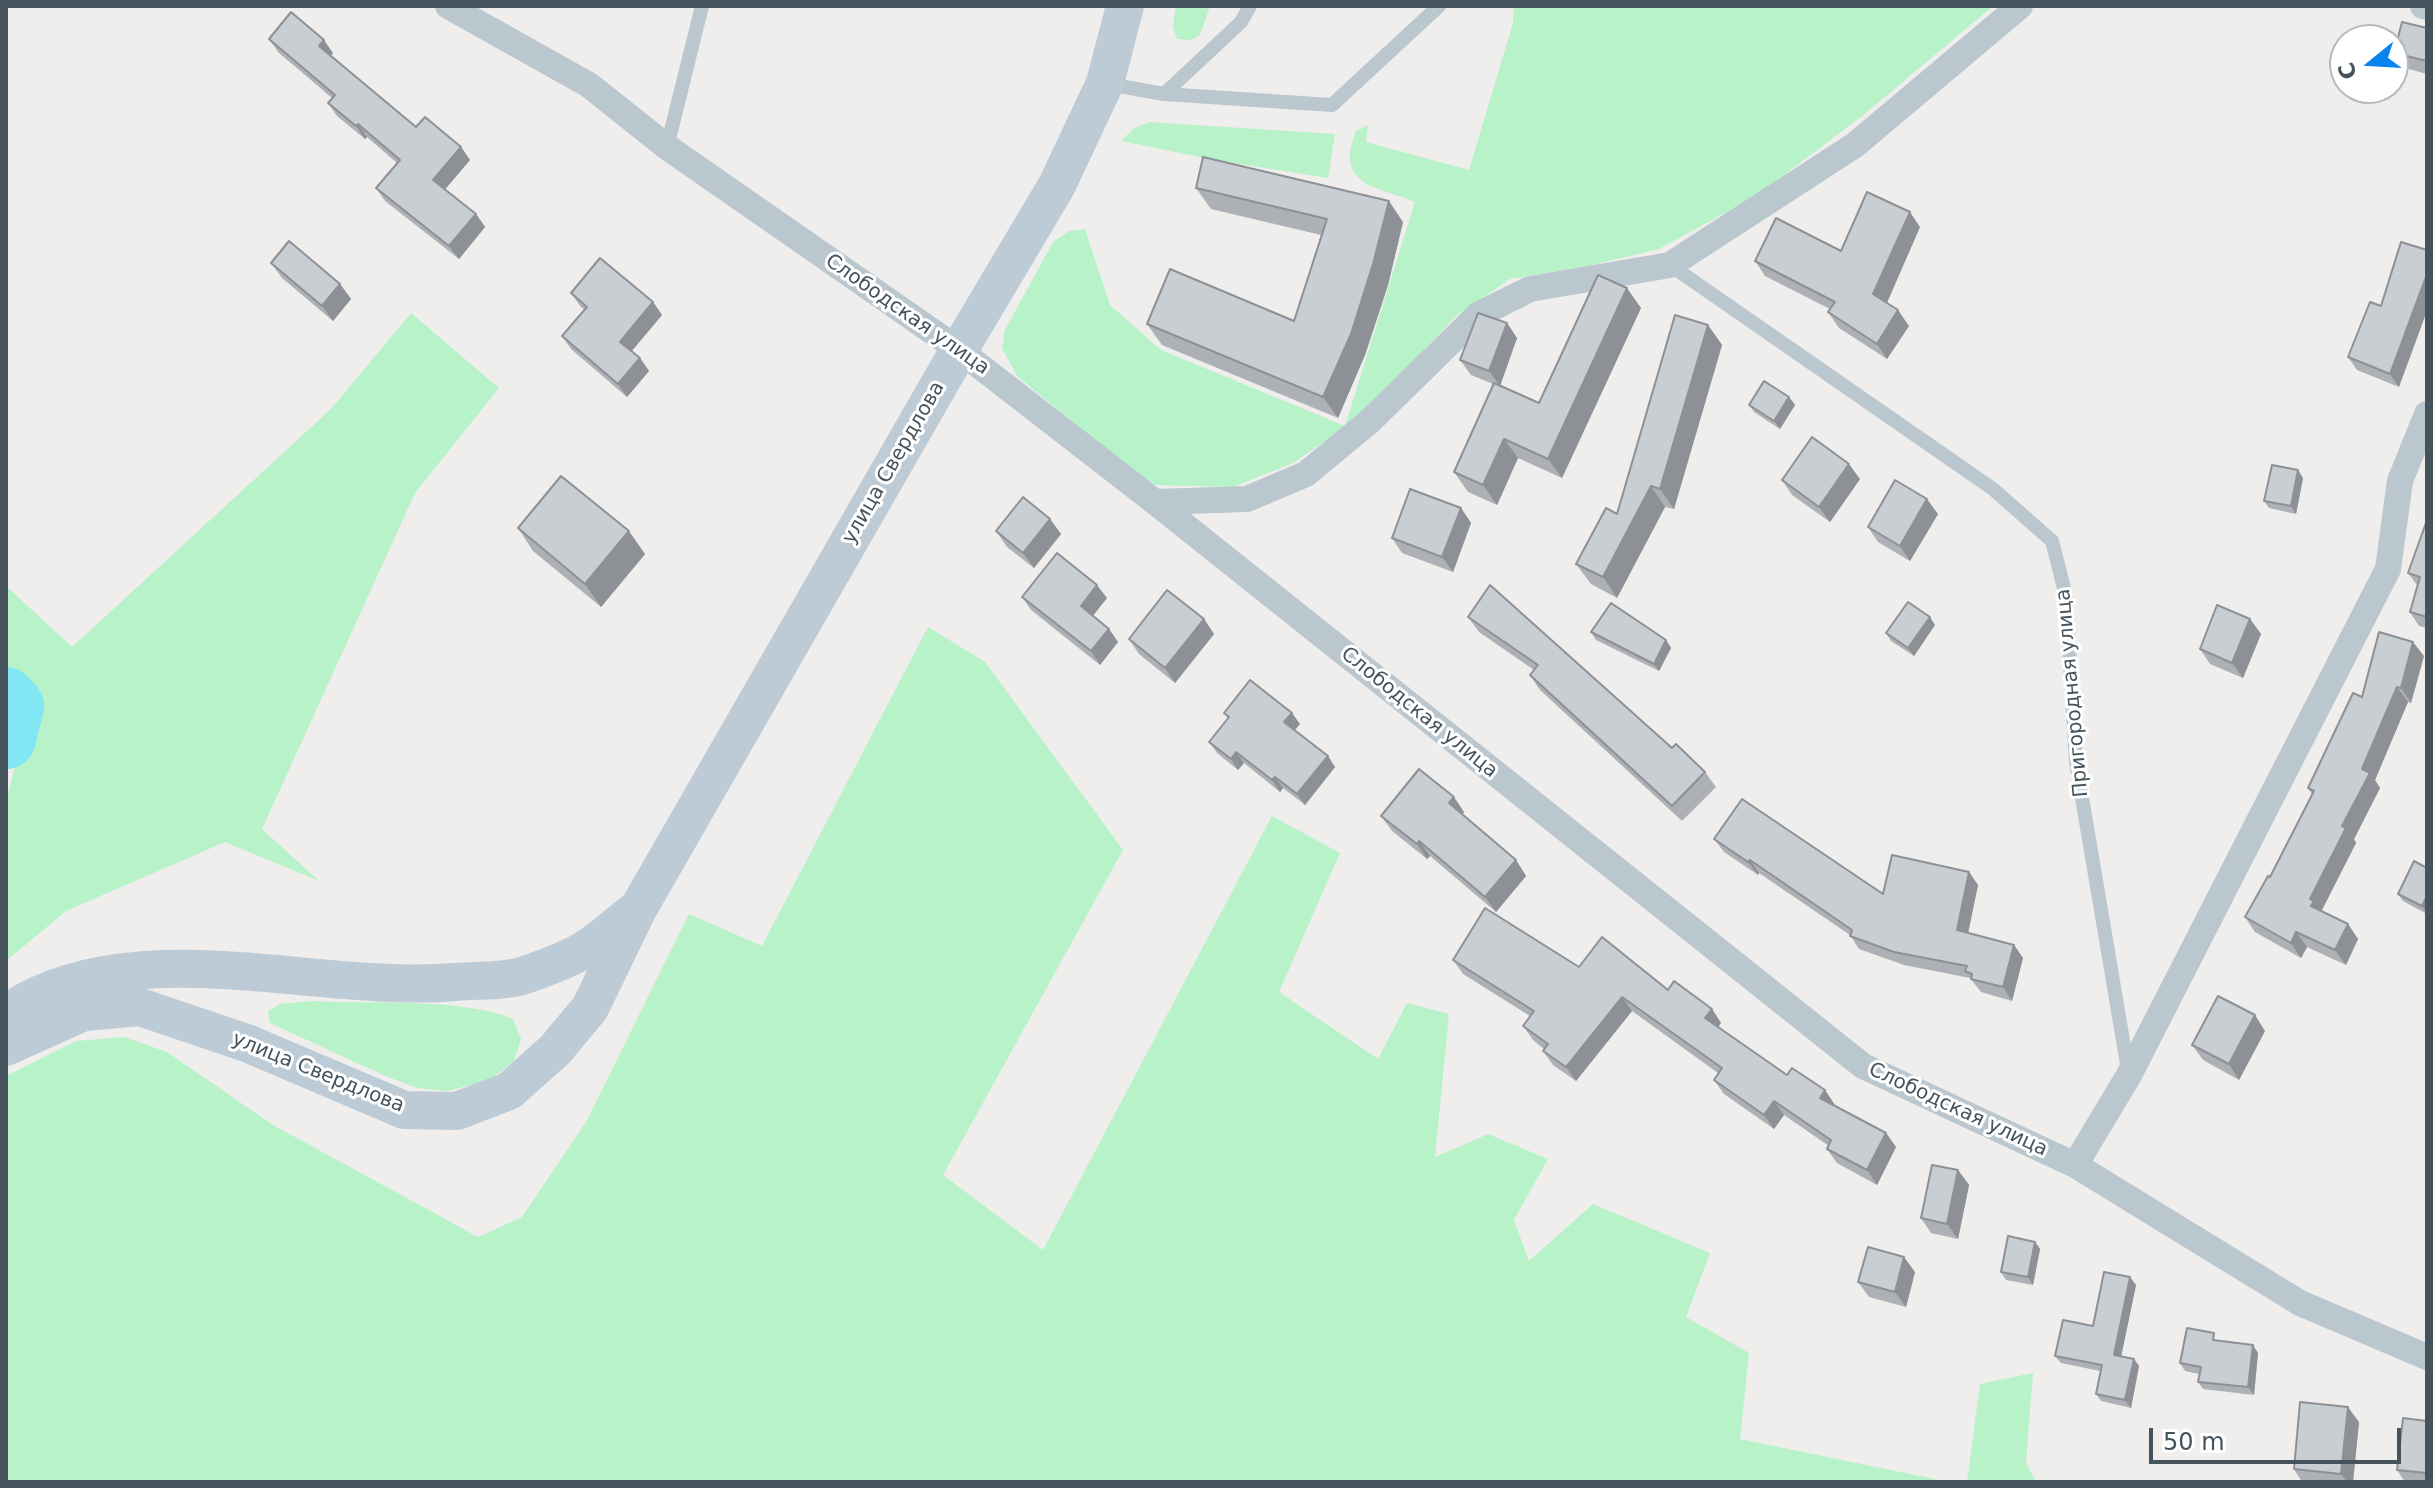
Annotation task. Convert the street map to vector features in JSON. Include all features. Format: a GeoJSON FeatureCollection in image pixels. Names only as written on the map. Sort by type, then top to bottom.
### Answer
{"type":"FeatureCollection","features":[{"type":"Feature","properties":{"kind":"main road","name":"улица Свердлова"},"geometry":{"type":"LineString","coordinates":[[6,1047],[84,1012],[140,1007],[249,1044],[404,1110],[457,1111],[509,1091],[555,1050],[590,1008],[638,909],[1057,185],[1105,83],[1125,6]]}},
{"type":"Feature","properties":{"kind":"main road","name":"улица Свердлова"},"geometry":{"type":"LineString","coordinates":[[6,1013],[20,1003],[55,988],[99,975],[176,968],[415,985],[519,977],[580,952],[638,909]]}},
{"type":"Feature","properties":{"kind":"street","name":"Слободская улица"},"geometry":{"type":"LineString","coordinates":[[448,6],[589,85],[667,147],[959,350],[1155,502],[1863,1066],[2075,1165],[2300,1303],[2427,1357]]}},
{"type":"Feature","properties":{"kind":"street"},"geometry":{"type":"LineString","coordinates":[[1155,502],[1247,499],[1306,474],[1370,421],[1478,315],[1530,289],[1670,265],[1855,145],[2020,6]]}},
{"type":"Feature","properties":{"kind":"street"},"geometry":{"type":"LineString","coordinates":[[2075,1165],[2129,1075],[2388,569],[2400,481],[2427,414]]}},
{"type":"Feature","properties":{"kind":"lane"},"geometry":{"type":"LineString","coordinates":[[667,147],[702,6]]}},
{"type":"Feature","properties":{"kind":"lane"},"geometry":{"type":"LineString","coordinates":[[1164,94],[1241,22],[1250,6]]}},
{"type":"Feature","properties":{"kind":"lane"},"geometry":{"type":"LineString","coordinates":[[1105,83],[1164,94],[1332,105],[1439,6]]}},
{"type":"Feature","properties":{"kind":"lane","name":"Пригородная улица"},"geometry":{"type":"LineString","coordinates":[[1670,265],[1993,489],[2052,541],[2066,596],[2076,762],[2129,1075]]}},
{"type":"Feature","properties":{"kind":"green space"},"geometry":{"type":"Polygon","coordinates":[[[1176,6],[1210,6],[1200,35],[1191,40],[1177,39],[1173,27],[1176,6]]]}},
{"type":"Feature","properties":{"kind":"green space"},"geometry":{"type":"Polygon","coordinates":[[[1514,6],[1993,6],[1861,117],[1756,196],[1659,249],[1592,265],[1510,279],[1457,315],[1360,418],[1293,463],[1233,487],[1149,485],[1017,376],[1002,348],[1005,330],[1053,242],[1069,231],[1085,229],[1110,305],[1161,350],[1345,426],[1415,202],[1373,187],[1355,173],[1350,163],[1356,131],[1368,125],[1366,142],[1469,170],[1513,23],[1514,6]]]}},
{"type":"Feature","properties":{"kind":"green space"},"geometry":{"type":"Polygon","coordinates":[[[1149,122],[1335,134],[1328,178],[1121,141],[1133,129],[1149,122]]]}},
{"type":"Feature","properties":{"kind":"green space"},"geometry":{"type":"Polygon","coordinates":[[[411,313],[499,388],[415,493],[262,829],[319,881],[225,842],[66,911],[6,961],[6,803],[31,702],[6,683],[6,586],[72,647],[331,409],[411,313]]]}},
{"type":"Feature","properties":{"kind":"green space"},"geometry":{"type":"Polygon","coordinates":[[[928,627],[985,662],[1123,850],[943,1175],[1043,1250],[1272,816],[1340,853],[1279,992],[1378,1059],[1407,1003],[1449,1014],[1435,1157],[1488,1134],[1548,1159],[1514,1220],[1529,1261],[1593,1204],[1710,1253],[1686,1317],[1749,1353],[1740,1439],[1949,1482],[6,1482],[6,1076],[76,1041],[124,1037],[167,1052],[273,1125],[478,1237],[522,1217],[586,1122],[689,914],[762,946],[928,627]]]}},
{"type":"Feature","properties":{"kind":"green space"},"geometry":{"type":"Polygon","coordinates":[[[313,1001],[416,1003],[493,1012],[513,1019],[521,1039],[514,1061],[488,1081],[447,1091],[417,1088],[270,1023],[268,1011],[280,1004],[313,1001]]]}},
{"type":"Feature","properties":{"kind":"green space"},"geometry":{"type":"Polygon","coordinates":[[[2033,1373],[2026,1463],[2036,1482],[1967,1482],[1980,1384],[2033,1373]]]}},
{"type":"Feature","properties":{"kind":"building"},"geometry":{"type":"Polygon","coordinates":[[[291,12],[324,40],[319,46],[416,127],[425,117],[461,147],[433,180],[476,214],[449,246],[376,188],[400,160],[328,103],[335,95],[269,39],[291,12]]]}},
{"type":"Feature","properties":{"kind":"building"},"geometry":{"type":"Polygon","coordinates":[[[2402,22],[2427,28],[2427,61],[2409,57],[2409,24],[2402,22]]]}},
{"type":"Feature","properties":{"kind":"building"},"geometry":{"type":"Polygon","coordinates":[[[1203,157],[1389,201],[1351,334],[1323,397],[1147,324],[1170,269],[1294,321],[1327,219],[1196,188],[1203,157]]]}},
{"type":"Feature","properties":{"kind":"building"},"geometry":{"type":"Polygon","coordinates":[[[1867,192],[1910,212],[1873,294],[1898,310],[1877,344],[1828,312],[1835,302],[1755,261],[1776,218],[1841,251],[1867,192]]]}},
{"type":"Feature","properties":{"kind":"building"},"geometry":{"type":"Polygon","coordinates":[[[289,241],[340,284],[322,306],[271,263],[289,241]]]}},
{"type":"Feature","properties":{"kind":"building"},"geometry":{"type":"Polygon","coordinates":[[[2401,242],[2427,250],[2427,274],[2390,374],[2348,357],[2370,302],[2381,306],[2401,242]]]}},
{"type":"Feature","properties":{"kind":"building"},"geometry":{"type":"Polygon","coordinates":[[[600,258],[653,302],[620,342],[640,358],[618,384],[562,336],[587,307],[571,293],[600,258]]]}},
{"type":"Feature","properties":{"kind":"building"},"geometry":{"type":"Polygon","coordinates":[[[1598,275],[1627,288],[1548,459],[1504,439],[1483,485],[1454,472],[1494,383],[1539,403],[1598,275]]]}},
{"type":"Feature","properties":{"kind":"building"},"geometry":{"type":"Polygon","coordinates":[[[1478,313],[1507,323],[1489,371],[1460,360],[1478,313]]]}},
{"type":"Feature","properties":{"kind":"building"},"geometry":{"type":"Polygon","coordinates":[[[1675,315],[1708,325],[1660,489],[1651,486],[1603,577],[1576,564],[1606,508],[1617,514],[1675,315]]]}},
{"type":"Feature","properties":{"kind":"building"},"geometry":{"type":"Polygon","coordinates":[[[1764,381],[1789,397],[1774,421],[1749,405],[1764,381]]]}},
{"type":"Feature","properties":{"kind":"building"},"geometry":{"type":"Polygon","coordinates":[[[1812,437],[1849,464],[1819,507],[1782,480],[1812,437]]]}},
{"type":"Feature","properties":{"kind":"building"},"geometry":{"type":"Polygon","coordinates":[[[2272,465],[2298,470],[2291,506],[2264,501],[2272,465]]]}},
{"type":"Feature","properties":{"kind":"building"},"geometry":{"type":"Polygon","coordinates":[[[561,476],[629,531],[585,584],[518,528],[561,476]]]}},
{"type":"Feature","properties":{"kind":"building"},"geometry":{"type":"Polygon","coordinates":[[[1895,480],[1927,499],[1900,546],[1868,527],[1895,480]]]}},
{"type":"Feature","properties":{"kind":"building"},"geometry":{"type":"Polygon","coordinates":[[[1410,489],[1461,508],[1442,557],[1392,538],[1410,489]]]}},
{"type":"Feature","properties":{"kind":"building"},"geometry":{"type":"Polygon","coordinates":[[[1023,497],[1050,519],[1023,553],[996,531],[1023,497]]]}},
{"type":"Feature","properties":{"kind":"building"},"geometry":{"type":"Polygon","coordinates":[[[2427,520],[2427,617],[2410,612],[2420,577],[2408,573],[2427,520]]]}},
{"type":"Feature","properties":{"kind":"building"},"geometry":{"type":"Polygon","coordinates":[[[1057,553],[1097,585],[1081,606],[1109,629],[1091,651],[1022,597],[1057,553]]]}},
{"type":"Feature","properties":{"kind":"building"},"geometry":{"type":"Polygon","coordinates":[[[1490,585],[1672,748],[1676,744],[1705,772],[1672,806],[1530,675],[1538,665],[1468,617],[1490,585]]]}},
{"type":"Feature","properties":{"kind":"building"},"geometry":{"type":"Polygon","coordinates":[[[1167,590],[1204,619],[1165,668],[1129,639],[1167,590]]]}},
{"type":"Feature","properties":{"kind":"building"},"geometry":{"type":"Polygon","coordinates":[[[1908,602],[1930,617],[1908,648],[1886,633],[1908,602]]]}},
{"type":"Feature","properties":{"kind":"building"},"geometry":{"type":"Polygon","coordinates":[[[1611,603],[1666,640],[1654,664],[1591,632],[1611,603]]]}},
{"type":"Feature","properties":{"kind":"building"},"geometry":{"type":"Polygon","coordinates":[[[2217,605],[2250,619],[2232,663],[2200,649],[2217,605]]]}},
{"type":"Feature","properties":{"kind":"building"},"geometry":{"type":"Polygon","coordinates":[[[2379,632],[2413,642],[2401,688],[2397,687],[2362,769],[2370,773],[2342,826],[2346,828],[2310,899],[2314,901],[2311,906],[2348,924],[2335,950],[2296,932],[2291,943],[2245,917],[2270,877],[2314,791],[2308,788],[2353,693],[2362,697],[2379,632]]]}},
{"type":"Feature","properties":{"kind":"building"},"geometry":{"type":"Polygon","coordinates":[[[1250,680],[1292,713],[1284,722],[1328,756],[1297,794],[1275,777],[1272,780],[1236,752],[1231,759],[1209,742],[1229,717],[1224,713],[1250,680]]]}},
{"type":"Feature","properties":{"kind":"building"},"geometry":{"type":"Polygon","coordinates":[[[1419,769],[1454,797],[1449,803],[1516,860],[1485,897],[1419,841],[1417,844],[1381,816],[1419,769]]]}},
{"type":"Feature","properties":{"kind":"building"},"geometry":{"type":"Polygon","coordinates":[[[1742,799],[1883,894],[1892,855],[1969,872],[1957,930],[2014,945],[2003,987],[1971,979],[1972,974],[1965,971],[1967,966],[1894,952],[1850,936],[1852,930],[1714,839],[1742,799]]]}},
{"type":"Feature","properties":{"kind":"building"},"geometry":{"type":"Polygon","coordinates":[[[2414,861],[2427,868],[2427,896],[2422,906],[2398,894],[2414,861]]]}},
{"type":"Feature","properties":{"kind":"building"},"geometry":{"type":"Polygon","coordinates":[[[1485,908],[1579,967],[1602,937],[1668,990],[1674,981],[1712,1009],[1705,1018],[1787,1075],[1792,1068],[1825,1090],[1820,1098],[1886,1133],[1867,1170],[1827,1149],[1831,1140],[1774,1101],[1764,1115],[1714,1080],[1722,1068],[1622,997],[1566,1067],[1543,1051],[1548,1044],[1523,1026],[1534,1011],[1453,960],[1485,908]]]}},
{"type":"Feature","properties":{"kind":"building"},"geometry":{"type":"Polygon","coordinates":[[[2218,996],[2255,1015],[2229,1064],[2192,1045],[2218,996]]]}},
{"type":"Feature","properties":{"kind":"building"},"geometry":{"type":"Polygon","coordinates":[[[1932,1165],[1958,1170],[1947,1224],[1921,1218],[1932,1165]]]}},
{"type":"Feature","properties":{"kind":"building"},"geometry":{"type":"Polygon","coordinates":[[[2008,1236],[2035,1242],[2028,1277],[2001,1272],[2008,1236]]]}},
{"type":"Feature","properties":{"kind":"building"},"geometry":{"type":"Polygon","coordinates":[[[1868,1247],[1904,1257],[1895,1292],[1858,1282],[1868,1247]]]}},
{"type":"Feature","properties":{"kind":"building"},"geometry":{"type":"Polygon","coordinates":[[[2104,1272],[2130,1277],[2114,1355],[2134,1359],[2125,1400],[2096,1394],[2102,1365],[2055,1356],[2063,1320],[2093,1326],[2104,1272]]]}},
{"type":"Feature","properties":{"kind":"building"},"geometry":{"type":"Polygon","coordinates":[[[2187,1328],[2214,1333],[2213,1340],[2253,1345],[2248,1387],[2198,1382],[2201,1367],[2180,1363],[2187,1328]]]}},
{"type":"Feature","properties":{"kind":"building"},"geometry":{"type":"Polygon","coordinates":[[[2300,1402],[2348,1407],[2341,1474],[2294,1469],[2300,1402]]]}},
{"type":"Feature","properties":{"kind":"building"},"geometry":{"type":"Polygon","coordinates":[[[2403,1418],[2427,1421],[2427,1473],[2397,1470],[2403,1418]]]}},
{"type":"Feature","properties":{"kind":"waterway"},"geometry":{"type":"LineString","coordinates":[[6,697],[14,706],[6,739]]}}]}
